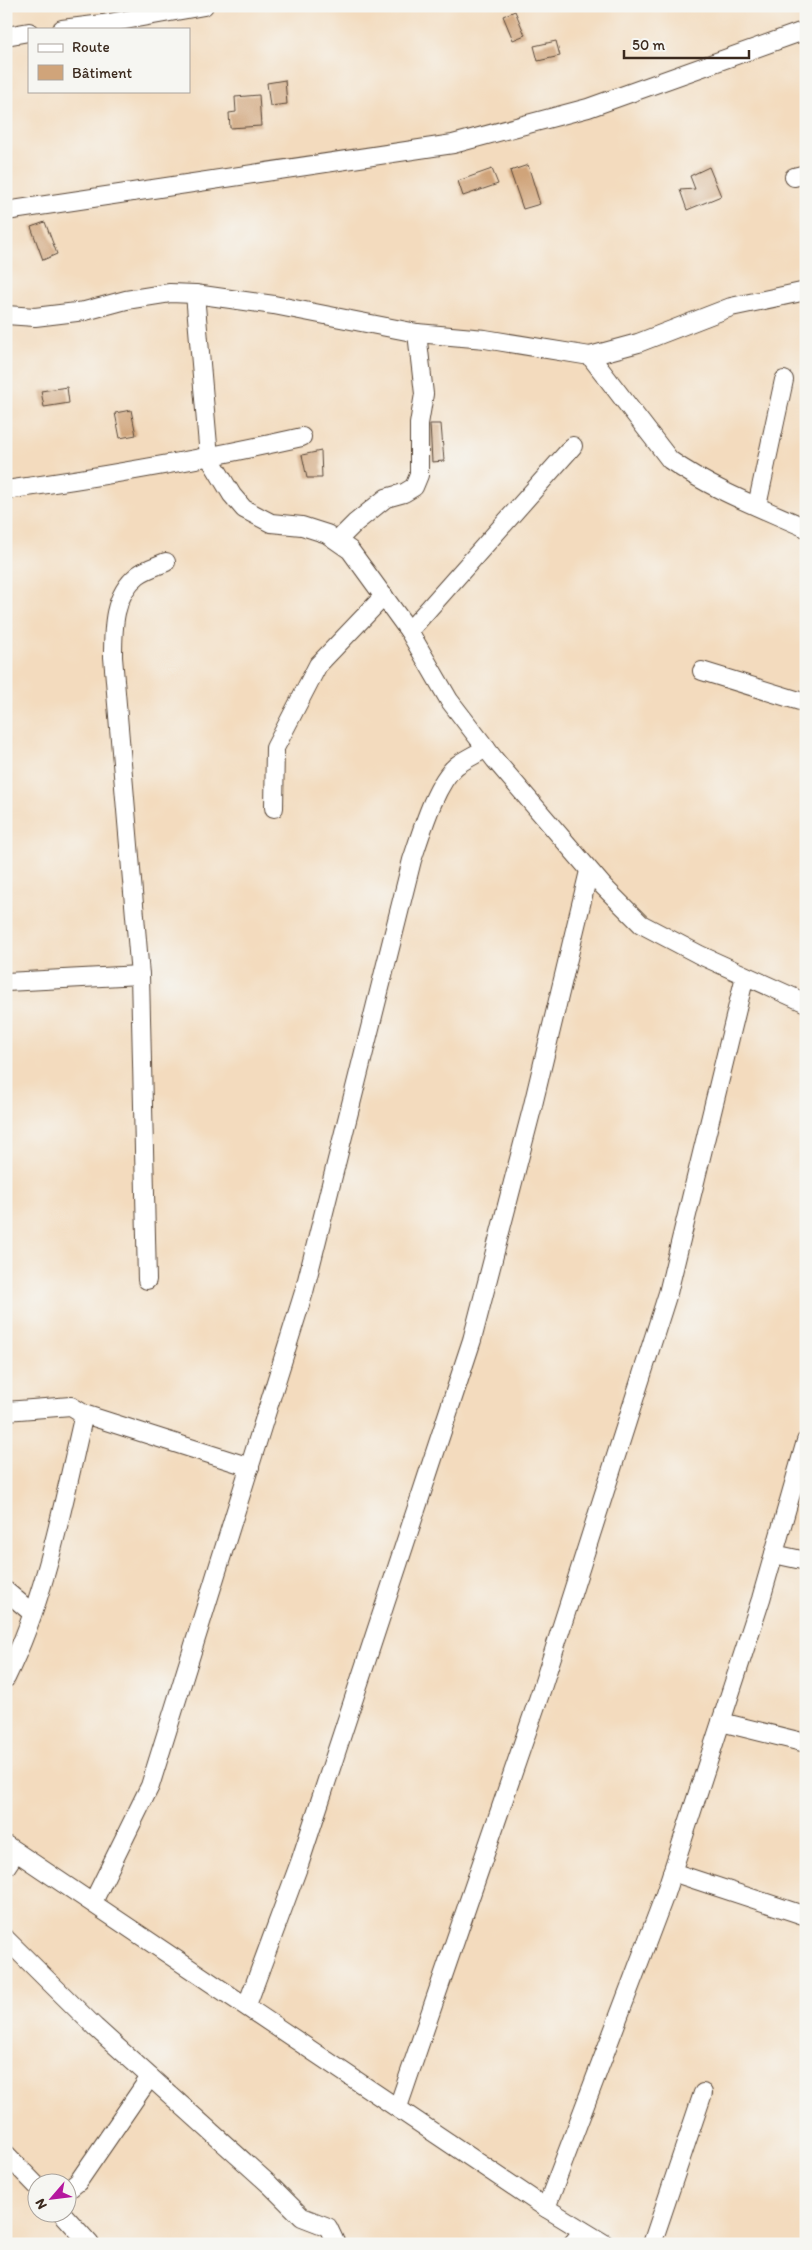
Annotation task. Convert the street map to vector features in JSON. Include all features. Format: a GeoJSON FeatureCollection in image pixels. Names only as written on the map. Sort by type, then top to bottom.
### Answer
{"type":"FeatureCollection","features":[{"type":"Feature","properties":{"kind":"street"},"geometry":{"type":"LineString","coordinates":[[70,28],[204,6]]}},
{"type":"Feature","properties":{"kind":"street"},"geometry":{"type":"LineString","coordinates":[[6,211],[453,144],[588,108],[806,30]]}},
{"type":"Feature","properties":{"kind":"street"},"geometry":{"type":"LineString","coordinates":[[6,36],[28,32]]}},
{"type":"Feature","properties":{"kind":"street"},"geometry":{"type":"LineString","coordinates":[[6,315],[43,316],[84,311],[126,300],[170,293],[195,294],[274,305],[416,333],[485,339],[590,356],[638,343],[731,307],[806,291]]}},
{"type":"Feature","properties":{"kind":"street"},"geometry":{"type":"LineString","coordinates":[[195,294],[209,457],[232,495],[244,509],[271,523],[302,526],[338,540],[350,550],[409,631],[445,693],[486,748],[589,871],[641,924],[700,955],[806,1003]]}},
{"type":"Feature","properties":{"kind":"street"},"geometry":{"type":"LineString","coordinates":[[338,540],[355,523],[386,498],[404,493],[414,487],[419,475],[419,424],[424,394],[416,333]]}},
{"type":"Feature","properties":{"kind":"street"},"geometry":{"type":"LineString","coordinates":[[590,356],[670,460],[757,506],[806,528]]}},
{"type":"Feature","properties":{"kind":"street"},"geometry":{"type":"LineString","coordinates":[[757,506],[784,380]]}},
{"type":"Feature","properties":{"kind":"street"},"geometry":{"type":"LineString","coordinates":[[6,490],[93,478],[209,457],[302,437]]}},
{"type":"Feature","properties":{"kind":"street"},"geometry":{"type":"LineString","coordinates":[[409,631],[573,446]]}},
{"type":"Feature","properties":{"kind":"street"},"geometry":{"type":"LineString","coordinates":[[147,1280],[140,976],[113,657],[113,621],[122,594],[138,575],[166,562]]}},
{"type":"Feature","properties":{"kind":"street"},"geometry":{"type":"LineString","coordinates":[[274,808],[275,748],[279,740],[318,665],[384,596]]}},
{"type":"Feature","properties":{"kind":"street"},"geometry":{"type":"LineString","coordinates":[[702,671],[806,703]]}},
{"type":"Feature","properties":{"kind":"street"},"geometry":{"type":"LineString","coordinates":[[93,1902],[150,1786],[304,1292],[405,887],[422,828],[440,789],[456,766],[486,748]]}},
{"type":"Feature","properties":{"kind":"street"},"geometry":{"type":"LineString","coordinates":[[247,2005],[300,1862],[472,1340],[532,1109],[589,871]]}},
{"type":"Feature","properties":{"kind":"street"},"geometry":{"type":"LineString","coordinates":[[6,982],[140,976]]}},
{"type":"Feature","properties":{"kind":"street"},"geometry":{"type":"LineString","coordinates":[[398,2107],[542,1688],[668,1293],[746,976]]}},
{"type":"Feature","properties":{"kind":"street"},"geometry":{"type":"LineString","coordinates":[[6,1411],[71,1406],[84,1414],[250,1467]]}},
{"type":"Feature","properties":{"kind":"street"},"geometry":{"type":"LineString","coordinates":[[6,1678],[18,1653],[50,1561],[84,1414]]}},
{"type":"Feature","properties":{"kind":"street"},"geometry":{"type":"LineString","coordinates":[[546,2208],[672,1872],[774,1554],[806,1441]]}},
{"type":"Feature","properties":{"kind":"street"},"geometry":{"type":"LineString","coordinates":[[774,1554],[806,1562]]}},
{"type":"Feature","properties":{"kind":"street"},"geometry":{"type":"LineString","coordinates":[[6,1591],[32,1613]]}},
{"type":"Feature","properties":{"kind":"street"},"geometry":{"type":"LineString","coordinates":[[721,1722],[806,1743]]}},
{"type":"Feature","properties":{"kind":"street"},"geometry":{"type":"LineString","coordinates":[[6,1867],[11,1848],[546,2208],[577,2237],[605,2244]]}},
{"type":"Feature","properties":{"kind":"street"},"geometry":{"type":"LineString","coordinates":[[672,1872],[806,1916]]}},
{"type":"Feature","properties":{"kind":"street"},"geometry":{"type":"LineString","coordinates":[[6,1939],[88,2020],[270,2185],[302,2217],[328,2227],[336,2244]]}},
{"type":"Feature","properties":{"kind":"street"},"geometry":{"type":"LineString","coordinates":[[78,2182],[150,2077]]}},
{"type":"Feature","properties":{"kind":"street"},"geometry":{"type":"LineString","coordinates":[[652,2244],[703,2093]]}},
{"type":"Feature","properties":{"kind":"street"},"geometry":{"type":"LineString","coordinates":[[6,2154],[28,2177]]}},
{"type":"Feature","properties":{"kind":"street"},"geometry":{"type":"LineString","coordinates":[[70,2222],[90,2244]]}},
{"type":"Feature","properties":{"kind":"building"},"geometry":{"type":"Polygon","coordinates":[[[515,11],[525,35],[513,40],[503,16],[515,11]]]}},
{"type":"Feature","properties":{"kind":"building"},"geometry":{"type":"Polygon","coordinates":[[[556,41],[560,56],[538,61],[534,46],[556,41]]]}},
{"type":"Feature","properties":{"kind":"building"},"geometry":{"type":"Polygon","coordinates":[[[285,80],[287,104],[270,106],[267,83],[285,80]]]}},
{"type":"Feature","properties":{"kind":"building"},"geometry":{"type":"Polygon","coordinates":[[[259,95],[261,126],[230,128],[229,113],[236,112],[235,97],[259,95]]]}},
{"type":"Feature","properties":{"kind":"building"},"geometry":{"type":"Polygon","coordinates":[[[528,165],[540,204],[523,209],[510,171],[528,165]]]}},
{"type":"Feature","properties":{"kind":"building"},"geometry":{"type":"Polygon","coordinates":[[[709,167],[721,196],[687,210],[680,190],[695,189],[690,176],[709,167]]]}},
{"type":"Feature","properties":{"kind":"building"},"geometry":{"type":"Polygon","coordinates":[[[492,169],[498,184],[463,196],[458,181],[492,169]]]}},
{"type":"Feature","properties":{"kind":"building"},"geometry":{"type":"Polygon","coordinates":[[[45,222],[57,254],[43,260],[31,227],[45,222]]]}},
{"type":"Feature","properties":{"kind":"building"},"geometry":{"type":"Polygon","coordinates":[[[67,387],[69,403],[44,407],[41,391],[67,387]]]}},
{"type":"Feature","properties":{"kind":"building"},"geometry":{"type":"Polygon","coordinates":[[[131,410],[136,435],[120,438],[115,413],[131,410]]]}},
{"type":"Feature","properties":{"kind":"building"},"geometry":{"type":"Polygon","coordinates":[[[430,424],[441,424],[444,461],[432,462],[430,424]]]}},
{"type":"Feature","properties":{"kind":"building"},"geometry":{"type":"Polygon","coordinates":[[[321,451],[322,478],[307,478],[302,455],[321,451]]]}}]}
